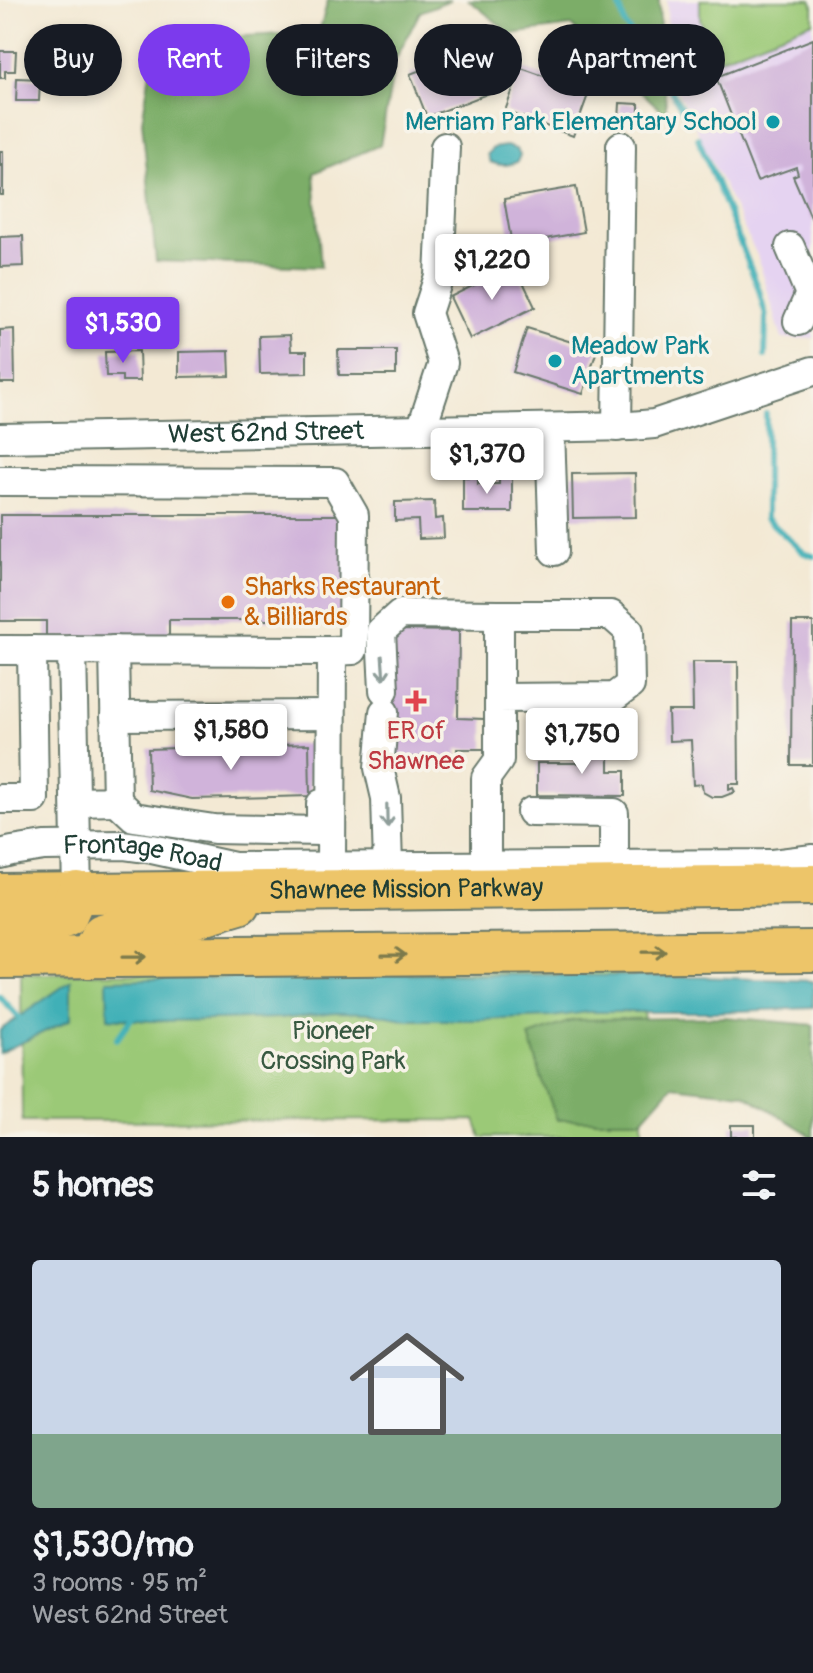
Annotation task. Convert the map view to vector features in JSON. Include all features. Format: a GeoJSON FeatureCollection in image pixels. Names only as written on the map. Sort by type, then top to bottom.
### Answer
{"type":"FeatureCollection","features":[{"type":"Feature","properties":{"kind":"highway","name":"Shawnee Mission Parkway"},"geometry":{"type":"LineString","coordinates":[[0,894],[813,885]]}},
{"type":"Feature","properties":{"kind":"highway"},"geometry":{"type":"LineString","coordinates":[[89,958],[102,934],[135,925],[172,924],[287,889]]}},
{"type":"Feature","properties":{"kind":"highway"},"geometry":{"type":"LineString","coordinates":[[77,892],[66,917],[36,926],[13,926],[7,955],[89,958],[813,951]]}},
{"type":"Feature","properties":{"kind":"street"},"geometry":{"type":"LineString","coordinates":[[617,427],[621,146]]}},
{"type":"Feature","properties":{"kind":"street"},"geometry":{"type":"LineString","coordinates":[[421,430],[443,363],[427,313],[439,276],[445,147]]}},
{"type":"Feature","properties":{"kind":"street"},"geometry":{"type":"LineString","coordinates":[[790,247],[812,295],[798,321]]}},
{"type":"Feature","properties":{"kind":"street","name":"West 62nd Street"},"geometry":{"type":"LineString","coordinates":[[0,438],[654,424],[813,371]]}},
{"type":"Feature","properties":{"kind":"street"},"geometry":{"type":"LineString","coordinates":[[550,428],[554,551]]}},
{"type":"Feature","properties":{"kind":"street"},"geometry":{"type":"LineString","coordinates":[[0,481],[335,482],[354,515],[353,650],[0,650]]}},
{"type":"Feature","properties":{"kind":"street"},"geometry":{"type":"LineString","coordinates":[[388,866],[386,798],[379,768],[384,701],[381,631],[400,614],[611,615],[629,631],[630,685],[614,697],[499,698]]}},
{"type":"Feature","properties":{"kind":"street"},"geometry":{"type":"LineString","coordinates":[[486,866],[486,778],[499,760],[499,615]]}},
{"type":"Feature","properties":{"kind":"street"},"geometry":{"type":"LineString","coordinates":[[0,799],[34,799],[32,650]]}},
{"type":"Feature","properties":{"kind":"street"},"geometry":{"type":"LineString","coordinates":[[72,650],[77,892]]}},
{"type":"Feature","properties":{"kind":"street"},"geometry":{"type":"LineString","coordinates":[[114,650],[117,801]]}},
{"type":"Feature","properties":{"kind":"street"},"geometry":{"type":"LineString","coordinates":[[76,802],[117,801],[134,817],[214,829],[321,831],[332,651]]}},
{"type":"Feature","properties":{"kind":"street"},"geometry":{"type":"LineString","coordinates":[[115,716],[327,715]]}},
{"type":"Feature","properties":{"kind":"street"},"geometry":{"type":"LineString","coordinates":[[327,715],[331,866]]}},
{"type":"Feature","properties":{"kind":"street"},"geometry":{"type":"LineString","coordinates":[[531,812],[614,813],[614,865]]}},
{"type":"Feature","properties":{"kind":"street","name":"Frontage Road"},"geometry":{"type":"LineString","coordinates":[[0,854],[44,846],[123,845],[234,867],[772,864],[813,859]]}},
{"type":"Feature","properties":{"kind":"shaded area"},"geometry":{"type":"Polygon","coordinates":[[[667,0],[813,0],[813,338],[782,339],[757,255],[680,96],[725,96],[725,24],[667,24],[667,0]]]}},
{"type":"Feature","properties":{"kind":"green space"},"geometry":{"type":"Polygon","coordinates":[[[328,0],[450,0],[420,12],[398,55],[398,24],[321,24],[328,0]]]}},
{"type":"Feature","properties":{"kind":"green space"},"geometry":{"type":"Polygon","coordinates":[[[469,0],[659,0],[660,24],[538,24],[538,30],[522,33],[522,24],[499,24],[469,0]]]}},
{"type":"Feature","properties":{"kind":"green space"},"geometry":{"type":"Polygon","coordinates":[[[700,0],[811,0],[813,4],[813,22],[725,56],[725,24],[702,24],[700,0]]]}},
{"type":"Feature","properties":{"kind":"green space"},"geometry":{"type":"Polygon","coordinates":[[[266,35],[266,96],[389,96],[380,145],[314,173],[321,267],[156,261],[142,121],[146,96],[250,96],[250,36],[266,35]]]}},
{"type":"Feature","properties":{"kind":"green space"},"geometry":{"type":"Polygon","coordinates":[[[646,96],[665,96],[667,116],[646,96]]]}},
{"type":"Feature","properties":{"kind":"green space","name":"Pioneer Crossing Park"},"geometry":{"type":"Polygon","coordinates":[[[644,971],[642,1137],[481,1137],[475,1120],[22,1121],[21,974],[644,971]]]}},
{"type":"Feature","properties":{"kind":"green space"},"geometry":{"type":"Polygon","coordinates":[[[725,1017],[813,1025],[813,1137],[744,1094],[672,1086],[642,1120],[557,1120],[529,1036],[574,1020],[725,1017]]]}},
{"type":"Feature","properties":{"kind":"water"},"geometry":{"type":"Polygon","coordinates":[[[506,146],[516,149],[520,155],[517,162],[504,165],[490,162],[487,154],[493,148],[506,146]]]}},
{"type":"Feature","properties":{"kind":"water"},"geometry":{"type":"Polygon","coordinates":[[[397,974],[813,981],[813,1008],[588,1012],[480,1020],[409,1020],[371,1013],[337,1012],[218,1020],[108,1018],[107,980],[397,974]]]}},
{"type":"Feature","properties":{"kind":"water"},"geometry":{"type":"Polygon","coordinates":[[[71,981],[71,1019],[0,1053],[0,1030],[71,981]]]}},
{"type":"Feature","properties":{"kind":"building","name":"Merriam Park Elementary School"},"geometry":{"type":"Polygon","coordinates":[[[813,39],[813,222],[793,176],[798,174],[796,167],[757,181],[723,96],[725,73],[813,39]]]}},
{"type":"Feature","properties":{"kind":"building"},"geometry":{"type":"Polygon","coordinates":[[[0,51],[16,51],[15,71],[5,71],[5,78],[0,78],[0,51]]]}},
{"type":"Feature","properties":{"kind":"building"},"geometry":{"type":"Polygon","coordinates":[[[522,68],[538,74],[538,96],[588,96],[573,136],[505,111],[511,96],[522,96],[522,68]]]}},
{"type":"Feature","properties":{"kind":"building"},"geometry":{"type":"Polygon","coordinates":[[[17,78],[24,78],[24,96],[39,96],[39,101],[16,101],[17,78]]]}},
{"type":"Feature","properties":{"kind":"building"},"geometry":{"type":"Polygon","coordinates":[[[419,96],[482,96],[427,117],[419,96]]]}},
{"type":"Feature","properties":{"kind":"building"},"geometry":{"type":"Polygon","coordinates":[[[620,103],[639,104],[639,122],[619,121],[620,103]]]}},
{"type":"Feature","properties":{"kind":"building"},"geometry":{"type":"Polygon","coordinates":[[[0,151],[3,151],[3,195],[0,195],[0,151]]]}},
{"type":"Feature","properties":{"kind":"building"},"geometry":{"type":"Polygon","coordinates":[[[576,187],[584,232],[512,245],[504,199],[576,187]]]}},
{"type":"Feature","properties":{"kind":"building"},"geometry":{"type":"Polygon","coordinates":[[[23,236],[24,266],[0,267],[0,237],[23,236]]]}},
{"type":"Feature","properties":{"kind":"building","name":"Meadow Park Apartments"},"geometry":{"type":"Polygon","coordinates":[[[515,265],[535,307],[470,339],[450,297],[515,265]]]}},
{"type":"Feature","properties":{"kind":"building","name":"Meadow Park Apartments"},"geometry":{"type":"Polygon","coordinates":[[[527,328],[597,350],[583,394],[513,372],[527,328]]]}},
{"type":"Feature","properties":{"kind":"building"},"geometry":{"type":"Polygon","coordinates":[[[14,329],[15,383],[0,383],[0,330],[14,329]]]}},
{"type":"Feature","properties":{"kind":"building"},"geometry":{"type":"Polygon","coordinates":[[[290,335],[291,351],[307,351],[307,373],[260,374],[259,336],[290,335]]]}},
{"type":"Feature","properties":{"kind":"building"},"geometry":{"type":"Polygon","coordinates":[[[338,350],[396,350],[396,375],[339,375],[338,350]]]}},
{"type":"Feature","properties":{"kind":"building"},"geometry":{"type":"Polygon","coordinates":[[[139,351],[140,381],[122,381],[122,376],[106,376],[105,352],[139,351]]]}},
{"type":"Feature","properties":{"kind":"building"},"geometry":{"type":"Polygon","coordinates":[[[229,351],[230,376],[179,377],[179,352],[229,351]]]}},
{"type":"Feature","properties":{"kind":"building"},"geometry":{"type":"Polygon","coordinates":[[[635,473],[636,517],[573,518],[572,474],[635,473]]]}},
{"type":"Feature","properties":{"kind":"building"},"geometry":{"type":"Polygon","coordinates":[[[463,477],[478,477],[478,484],[499,484],[499,477],[512,477],[512,512],[463,512],[463,477]]]}},
{"type":"Feature","properties":{"kind":"building"},"geometry":{"type":"Polygon","coordinates":[[[434,501],[435,519],[443,518],[444,538],[419,539],[418,520],[395,521],[395,502],[434,501]]]}},
{"type":"Feature","properties":{"kind":"building"},"geometry":{"type":"Polygon","coordinates":[[[0,515],[346,515],[346,620],[169,620],[169,637],[46,638],[46,621],[0,621],[0,515]]]}},
{"type":"Feature","properties":{"kind":"building"},"geometry":{"type":"Polygon","coordinates":[[[792,622],[813,622],[813,765],[791,765],[792,622]]]}},
{"type":"Feature","properties":{"kind":"building","name":"ER of Shawnee"},"geometry":{"type":"Polygon","coordinates":[[[394,630],[459,631],[458,718],[484,719],[484,749],[457,749],[457,758],[395,757],[396,712],[373,711],[374,690],[394,630]]]}},
{"type":"Feature","properties":{"kind":"building"},"geometry":{"type":"Polygon","coordinates":[[[692,662],[738,662],[739,784],[729,784],[729,790],[733,788],[735,792],[722,797],[712,797],[703,792],[702,784],[693,785],[691,740],[669,741],[668,711],[693,711],[692,662]]]}},
{"type":"Feature","properties":{"kind":"building"},"geometry":{"type":"Polygon","coordinates":[[[309,744],[310,796],[192,799],[149,790],[148,749],[309,744]]]}},
{"type":"Feature","properties":{"kind":"building"},"geometry":{"type":"Polygon","coordinates":[[[581,747],[609,747],[609,771],[625,771],[625,796],[537,795],[537,763],[581,763],[581,747]]]}},
{"type":"Feature","properties":{"kind":"building"},"geometry":{"type":"Polygon","coordinates":[[[731,1125],[755,1125],[755,1137],[731,1137],[731,1125]]]}},
{"type":"Feature","properties":{"kind":"waterway"},"geometry":{"type":"LineString","coordinates":[[618,0],[625,25],[659,70],[689,121]]}},
{"type":"Feature","properties":{"kind":"waterway"},"geometry":{"type":"LineString","coordinates":[[698,138],[758,287],[766,316],[765,356]]}},
{"type":"Feature","properties":{"kind":"waterway"},"geometry":{"type":"LineString","coordinates":[[766,414],[766,518],[804,553],[813,556]]}},
{"type":"Feature","properties":{"kind":"waterway"},"geometry":{"type":"LineString","coordinates":[[0,997],[22,1021]]}},
{"type":"Feature","properties":{"kind":"waterway"},"geometry":{"type":"LineString","coordinates":[[117,1039],[133,1016]]}},
{"type":"Feature","properties":{"kind":"place","name":"Merriam Park Elementary School"},"geometry":{"type":"Point","coordinates":[773,122]}},
{"type":"Feature","properties":{"kind":"place","name":"Meadow Park Apartments"},"geometry":{"type":"Point","coordinates":[555,361]}},
{"type":"Feature","properties":{"kind":"place","name":"Sharks Restaurant & Billiards"},"geometry":{"type":"Point","coordinates":[228,602]}},
{"type":"Feature","properties":{"kind":"place","name":"ER of Shawnee"},"geometry":{"type":"Point","coordinates":[416,701]}}]}
